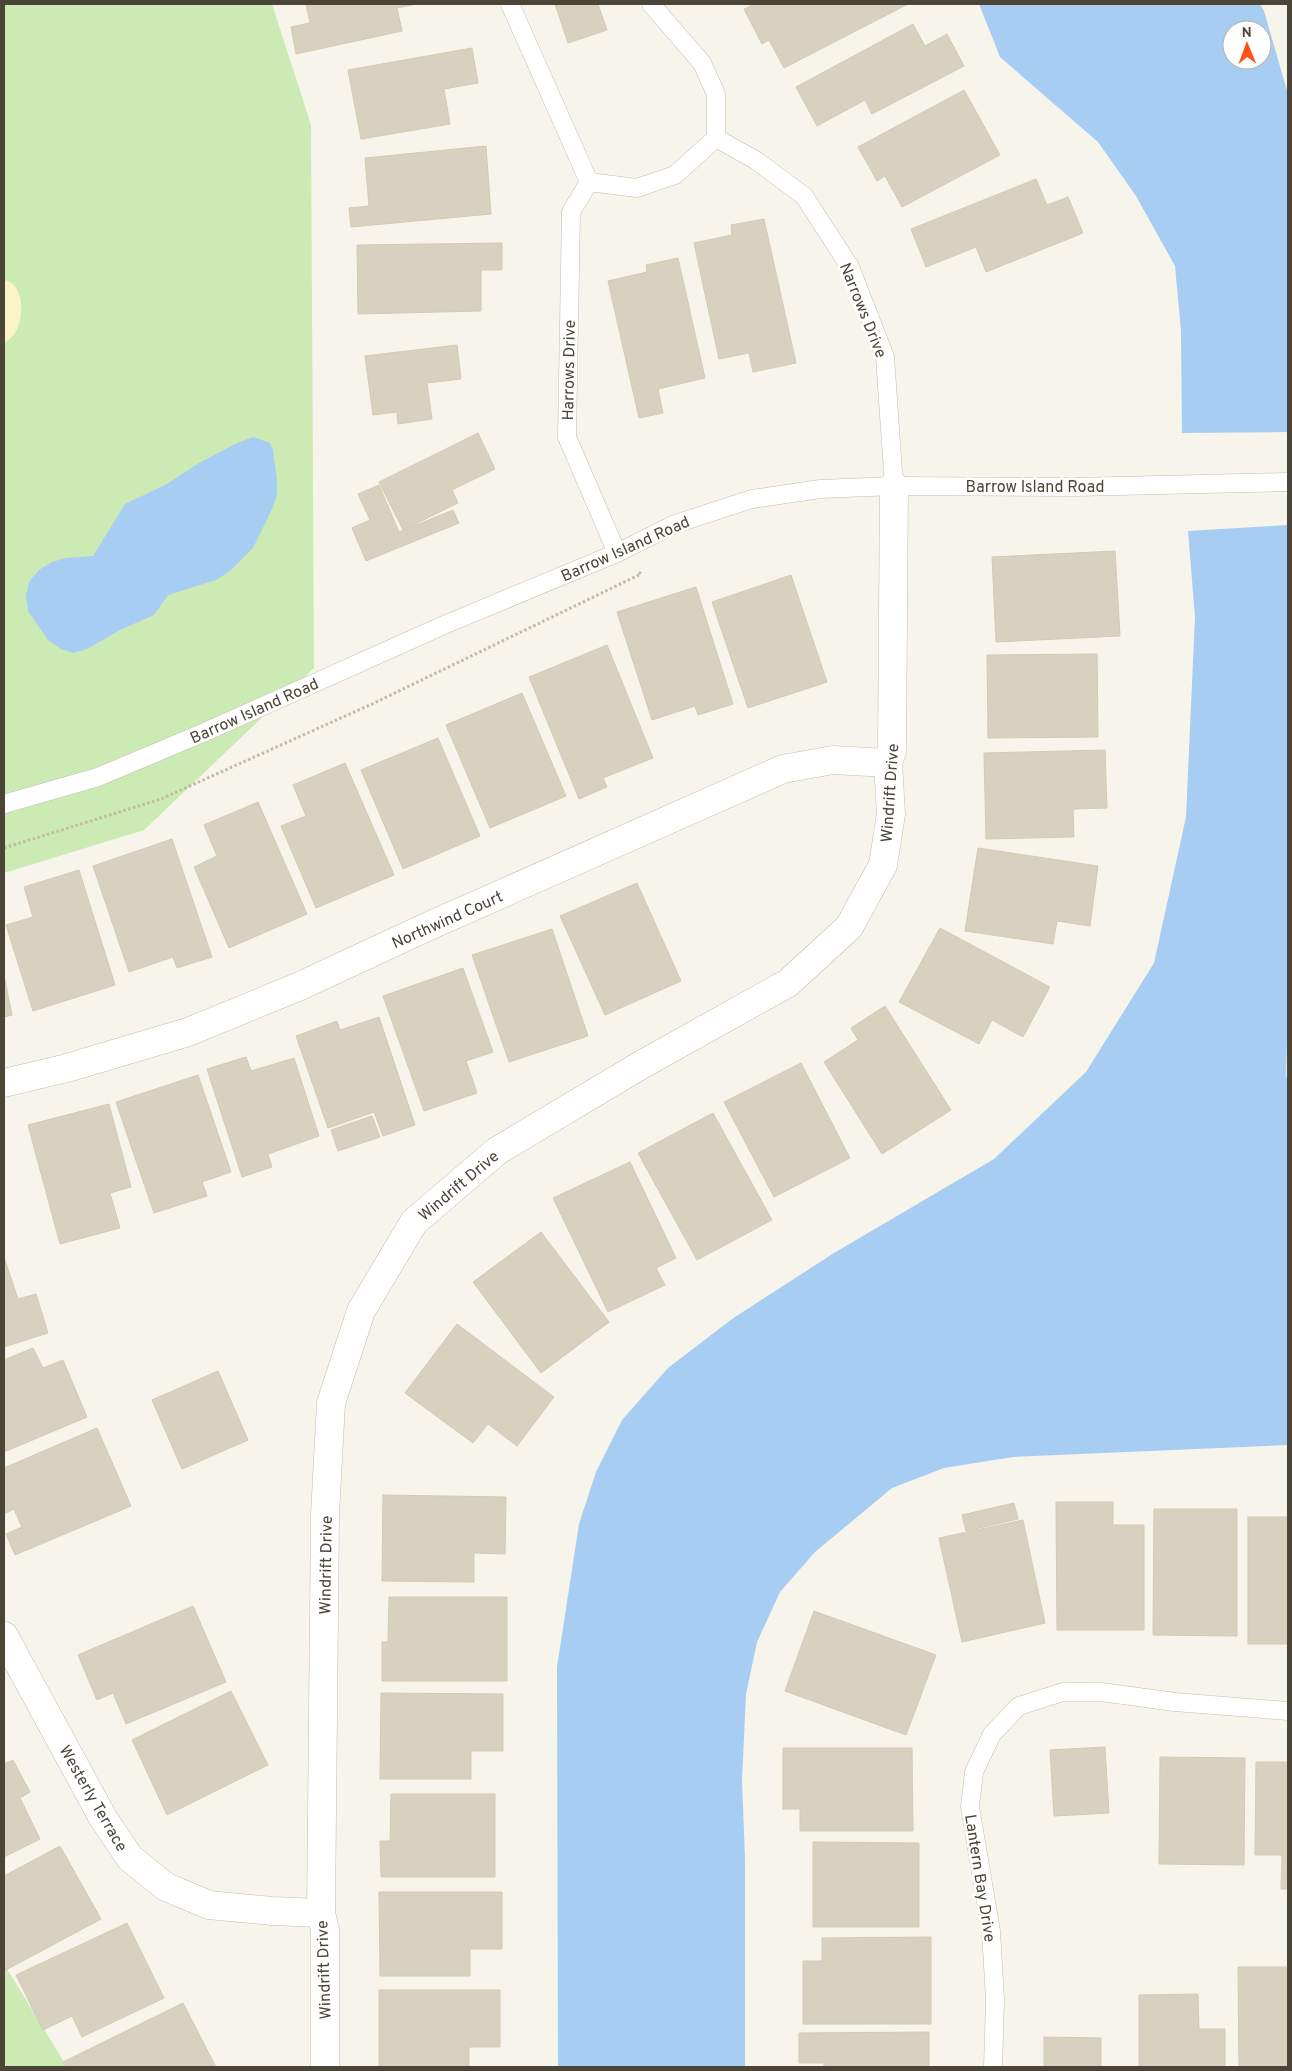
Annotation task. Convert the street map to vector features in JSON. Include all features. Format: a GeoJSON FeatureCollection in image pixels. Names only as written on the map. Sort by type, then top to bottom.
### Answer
{"type":"FeatureCollection","features":[{"type":"Feature","properties":{"kind":"street","name":"Windrift Drive"},"geometry":{"type":"LineString","coordinates":[[325,2067],[325,1930],[322,1913],[326,1515],[331,1403],[361,1310],[414,1222],[497,1151],[641,1065],[788,984],[849,927],[883,865],[891,814],[888,764],[892,751],[894,486]]}},
{"type":"Feature","properties":{"kind":"street","name":"Northwind Court"},"geometry":{"type":"LineString","coordinates":[[4,1083],[67,1068],[188,1032],[300,986],[438,922],[783,769],[833,760],[888,764]]}},
{"type":"Feature","properties":{"kind":"street","name":"Westerly Terrace"},"geometry":{"type":"LineString","coordinates":[[4,1636],[103,1818],[130,1858],[166,1887],[209,1905],[272,1911],[322,1913]]}},
{"type":"Feature","properties":{"kind":"lane"},"geometry":{"type":"LineString","coordinates":[[510,4],[589,182],[637,188],[675,175],[716,138],[716,94],[702,63],[651,4]]}},
{"type":"Feature","properties":{"kind":"lane","name":"Narrows Drive"},"geometry":{"type":"LineString","coordinates":[[716,138],[758,161],[804,196],[850,267],[885,357],[894,486]]}},
{"type":"Feature","properties":{"kind":"lane","name":"Harrows Drive"},"geometry":{"type":"LineString","coordinates":[[589,182],[570,212],[567,437],[617,553]]}},
{"type":"Feature","properties":{"kind":"lane","name":"Barrow Island Road"},"geometry":{"type":"LineString","coordinates":[[4,804],[98,777],[205,732],[444,625],[617,553],[675,524],[752,499],[820,489],[894,486],[1075,487],[1288,482]]}},
{"type":"Feature","properties":{"kind":"lane","name":"Lantern Bay Drive"},"geometry":{"type":"LineString","coordinates":[[993,2067],[995,1999],[991,1931],[970,1806],[974,1772],[992,1734],[1019,1706],[1064,1692],[1101,1692],[1175,1702],[1288,1711]]}},
{"type":"Feature","properties":{"kind":"path"},"geometry":{"type":"LineString","coordinates":[[4,848],[161,799],[372,704],[641,574],[617,553]]}},
{"type":"Feature","properties":{"kind":"green space"},"geometry":{"type":"Polygon","coordinates":[[[4,4],[272,4],[311,125],[314,668],[144,830],[4,873],[4,4]]]}},
{"type":"Feature","properties":{"kind":"green space"},"geometry":{"type":"Polygon","coordinates":[[[4,1964],[67,2067],[4,2067],[4,1964]]]}},
{"type":"Feature","properties":{"kind":"sand"},"geometry":{"type":"Polygon","coordinates":[[[4,280],[12,283],[17,290],[21,310],[17,330],[4,342],[4,280]]]}},
{"type":"Feature","properties":{"kind":"water"},"geometry":{"type":"Polygon","coordinates":[[[979,4],[1260,4],[1267,20],[1222,20],[1222,70],[1272,70],[1272,39],[1288,94],[1288,432],[1182,433],[1181,331],[1175,266],[1136,196],[1098,142],[1000,57],[979,4]]]}},
{"type":"Feature","properties":{"kind":"water"},"geometry":{"type":"Polygon","coordinates":[[[253,437],[270,443],[273,450],[277,495],[253,548],[230,571],[216,580],[168,595],[154,615],[120,630],[87,649],[73,653],[61,649],[48,640],[28,611],[26,596],[29,582],[39,570],[52,562],[66,558],[93,556],[125,504],[167,484],[199,463],[237,443],[253,437]]]}},
{"type":"Feature","properties":{"kind":"water"},"geometry":{"type":"Polygon","coordinates":[[[1288,525],[1288,998],[1286,1075],[1288,1085],[1288,1445],[1013,1457],[944,1468],[892,1488],[815,1552],[780,1592],[757,1642],[746,1694],[742,1780],[745,1859],[745,2067],[558,2067],[557,1667],[579,1524],[596,1472],[622,1420],[668,1368],[732,1319],[834,1253],[994,1159],[1086,1072],[1154,963],[1186,817],[1195,617],[1188,531],[1288,525]]]}},
{"type":"Feature","properties":{"kind":"building"},"geometry":{"type":"Polygon","coordinates":[[[306,4],[416,4],[397,8],[402,31],[296,54],[291,27],[310,23],[306,4]]]}},
{"type":"Feature","properties":{"kind":"building"},"geometry":{"type":"Polygon","coordinates":[[[555,4],[598,4],[607,30],[568,43],[555,4]]]}},
{"type":"Feature","properties":{"kind":"building"},"geometry":{"type":"Polygon","coordinates":[[[755,4],[908,4],[784,68],[769,40],[762,44],[744,9],[755,4]]]}},
{"type":"Feature","properties":{"kind":"building"},"geometry":{"type":"Polygon","coordinates":[[[913,24],[925,46],[947,34],[964,66],[872,114],[865,100],[817,126],[796,87],[913,24]]]}},
{"type":"Feature","properties":{"kind":"building"},"geometry":{"type":"Polygon","coordinates":[[[472,48],[478,83],[444,89],[450,124],[361,139],[348,70],[472,48]]]}},
{"type":"Feature","properties":{"kind":"building"},"geometry":{"type":"Polygon","coordinates":[[[964,90],[1000,155],[902,207],[885,176],[877,181],[858,147],[964,90]]]}},
{"type":"Feature","properties":{"kind":"building"},"geometry":{"type":"Polygon","coordinates":[[[486,146],[491,214],[351,227],[349,208],[369,206],[365,158],[486,146]]]}},
{"type":"Feature","properties":{"kind":"building"},"geometry":{"type":"Polygon","coordinates":[[[1036,179],[1047,205],[1068,197],[1083,233],[986,272],[976,247],[926,267],[911,229],[1036,179]]]}},
{"type":"Feature","properties":{"kind":"building"},"geometry":{"type":"Polygon","coordinates":[[[764,219],[796,363],[753,372],[749,353],[719,359],[694,243],[732,235],[731,225],[764,219]]]}},
{"type":"Feature","properties":{"kind":"building"},"geometry":{"type":"Polygon","coordinates":[[[502,243],[502,270],[481,270],[481,311],[358,314],[357,245],[502,243]]]}},
{"type":"Feature","properties":{"kind":"building"},"geometry":{"type":"Polygon","coordinates":[[[678,258],[705,378],[658,389],[663,413],[639,418],[608,281],[647,272],[646,265],[678,258]]]}},
{"type":"Feature","properties":{"kind":"building"},"geometry":{"type":"Polygon","coordinates":[[[457,345],[461,379],[427,383],[432,419],[398,424],[397,412],[373,415],[365,356],[457,345]]]}},
{"type":"Feature","properties":{"kind":"building"},"geometry":{"type":"Polygon","coordinates":[[[478,433],[495,469],[452,490],[458,503],[403,530],[379,482],[478,433]]]}},
{"type":"Feature","properties":{"kind":"building"},"geometry":{"type":"Polygon","coordinates":[[[379,485],[399,532],[453,510],[459,523],[366,561],[352,528],[370,520],[358,494],[379,485]]]}},
{"type":"Feature","properties":{"kind":"building"},"geometry":{"type":"Polygon","coordinates":[[[1115,551],[1120,636],[996,642],[992,557],[1115,551]]]}},
{"type":"Feature","properties":{"kind":"building"},"geometry":{"type":"Polygon","coordinates":[[[791,575],[827,682],[748,708],[712,602],[791,575]]]}},
{"type":"Feature","properties":{"kind":"building"},"geometry":{"type":"Polygon","coordinates":[[[696,587],[733,704],[698,715],[695,706],[652,720],[617,612],[696,587]]]}},
{"type":"Feature","properties":{"kind":"building"},"geometry":{"type":"Polygon","coordinates":[[[607,645],[653,758],[603,778],[607,787],[579,799],[529,677],[607,645]]]}},
{"type":"Feature","properties":{"kind":"building"},"geometry":{"type":"Polygon","coordinates":[[[1097,654],[1098,737],[988,738],[987,655],[1097,654]]]}},
{"type":"Feature","properties":{"kind":"building"},"geometry":{"type":"Polygon","coordinates":[[[522,693],[566,796],[490,828],[446,725],[522,693]]]}},
{"type":"Feature","properties":{"kind":"building"},"geometry":{"type":"Polygon","coordinates":[[[438,738],[480,836],[403,869],[361,770],[438,738]]]}},
{"type":"Feature","properties":{"kind":"building"},"geometry":{"type":"Polygon","coordinates":[[[1105,750],[1107,808],[1073,809],[1074,837],[986,839],[984,753],[1105,750]]]}},
{"type":"Feature","properties":{"kind":"building"},"geometry":{"type":"Polygon","coordinates":[[[345,763],[394,875],[316,908],[281,826],[306,816],[293,785],[345,763]]]}},
{"type":"Feature","properties":{"kind":"building"},"geometry":{"type":"Polygon","coordinates":[[[258,802],[307,914],[229,948],[194,867],[217,856],[204,825],[258,802]]]}},
{"type":"Feature","properties":{"kind":"building"},"geometry":{"type":"Polygon","coordinates":[[[172,839],[212,957],[177,968],[173,957],[129,972],[93,866],[172,839]]]}},
{"type":"Feature","properties":{"kind":"building"},"geometry":{"type":"Polygon","coordinates":[[[978,848],[1098,866],[1090,926],[1057,921],[1053,944],[965,931],[978,848]]]}},
{"type":"Feature","properties":{"kind":"building"},"geometry":{"type":"Polygon","coordinates":[[[79,870],[115,985],[33,1011],[6,925],[33,917],[24,887],[79,870]]]}},
{"type":"Feature","properties":{"kind":"building"},"geometry":{"type":"Polygon","coordinates":[[[637,883],[681,981],[605,1015],[560,916],[637,883]]]}},
{"type":"Feature","properties":{"kind":"building"},"geometry":{"type":"Polygon","coordinates":[[[940,928],[1050,987],[1023,1037],[992,1020],[979,1044],[899,1002],[940,928]]]}},
{"type":"Feature","properties":{"kind":"building"},"geometry":{"type":"Polygon","coordinates":[[[552,929],[588,1036],[509,1062],[472,955],[552,929]]]}},
{"type":"Feature","properties":{"kind":"building"},"geometry":{"type":"Polygon","coordinates":[[[463,968],[493,1052],[466,1061],[477,1093],[424,1111],[383,996],[463,968]]]}},
{"type":"Feature","properties":{"kind":"building"},"geometry":{"type":"Polygon","coordinates":[[[4,975],[12,1015],[4,1017],[4,975]]]}},
{"type":"Feature","properties":{"kind":"building"},"geometry":{"type":"Polygon","coordinates":[[[885,1006],[951,1110],[882,1154],[824,1062],[858,1040],[851,1028],[885,1006]]]}},
{"type":"Feature","properties":{"kind":"building"},"geometry":{"type":"Polygon","coordinates":[[[379,1017],[415,1125],[383,1136],[374,1112],[328,1128],[296,1036],[337,1021],[340,1030],[379,1017]]]}},
{"type":"Feature","properties":{"kind":"building"},"geometry":{"type":"Polygon","coordinates":[[[246,1057],[251,1071],[294,1058],[319,1136],[268,1154],[272,1167],[242,1177],[207,1069],[246,1057]]]}},
{"type":"Feature","properties":{"kind":"building"},"geometry":{"type":"Polygon","coordinates":[[[801,1063],[850,1158],[774,1197],[724,1102],[801,1063]]]}},
{"type":"Feature","properties":{"kind":"building"},"geometry":{"type":"Polygon","coordinates":[[[198,1075],[231,1172],[202,1182],[207,1196],[154,1213],[116,1102],[198,1075]]]}},
{"type":"Feature","properties":{"kind":"building"},"geometry":{"type":"Polygon","coordinates":[[[109,1104],[131,1187],[110,1193],[120,1228],[60,1244],[28,1125],[109,1104]]]}},
{"type":"Feature","properties":{"kind":"building"},"geometry":{"type":"Polygon","coordinates":[[[713,1113],[772,1220],[697,1260],[638,1153],[713,1113]]]}},
{"type":"Feature","properties":{"kind":"building"},"geometry":{"type":"Polygon","coordinates":[[[372,1116],[380,1137],[338,1151],[331,1130],[372,1116]]]}},
{"type":"Feature","properties":{"kind":"building"},"geometry":{"type":"Polygon","coordinates":[[[630,1162],[676,1258],[656,1268],[665,1285],[608,1312],[553,1198],[630,1162]]]}},
{"type":"Feature","properties":{"kind":"building"},"geometry":{"type":"Polygon","coordinates":[[[541,1232],[609,1322],[541,1373],[473,1282],[541,1232]]]}},
{"type":"Feature","properties":{"kind":"building"},"geometry":{"type":"Polygon","coordinates":[[[4,1257],[18,1299],[36,1294],[48,1333],[4,1347],[4,1257]]]}},
{"type":"Feature","properties":{"kind":"building"},"geometry":{"type":"Polygon","coordinates":[[[457,1324],[554,1397],[517,1446],[488,1424],[473,1443],[405,1393],[457,1324]]]}},
{"type":"Feature","properties":{"kind":"building"},"geometry":{"type":"Polygon","coordinates":[[[33,1348],[43,1368],[63,1360],[87,1417],[4,1452],[4,1360],[33,1348]]]}},
{"type":"Feature","properties":{"kind":"building"},"geometry":{"type":"Polygon","coordinates":[[[218,1371],[248,1440],[182,1469],[152,1400],[218,1371]]]}},
{"type":"Feature","properties":{"kind":"building"},"geometry":{"type":"Polygon","coordinates":[[[97,1428],[131,1506],[15,1555],[6,1534],[22,1527],[14,1509],[4,1514],[4,1468],[97,1428]]]}},
{"type":"Feature","properties":{"kind":"building"},"geometry":{"type":"Polygon","coordinates":[[[383,1495],[506,1497],[505,1554],[474,1553],[474,1582],[382,1581],[383,1495]]]}},
{"type":"Feature","properties":{"kind":"building"},"geometry":{"type":"Polygon","coordinates":[[[1056,1502],[1113,1502],[1113,1525],[1144,1525],[1144,1630],[1057,1630],[1056,1502]]]}},
{"type":"Feature","properties":{"kind":"building"},"geometry":{"type":"Polygon","coordinates":[[[1014,1503],[1018,1519],[966,1531],[962,1515],[1014,1503]]]}},
{"type":"Feature","properties":{"kind":"building"},"geometry":{"type":"Polygon","coordinates":[[[1154,1509],[1237,1509],[1237,1636],[1153,1635],[1154,1509]]]}},
{"type":"Feature","properties":{"kind":"building"},"geometry":{"type":"Polygon","coordinates":[[[1248,1517],[1288,1517],[1288,1644],[1248,1644],[1248,1517]]]}},
{"type":"Feature","properties":{"kind":"building"},"geometry":{"type":"Polygon","coordinates":[[[1023,1520],[1045,1623],[962,1642],[939,1538],[1023,1520]]]}},
{"type":"Feature","properties":{"kind":"building"},"geometry":{"type":"Polygon","coordinates":[[[389,1597],[507,1597],[507,1681],[382,1681],[382,1642],[388,1642],[389,1597]]]}},
{"type":"Feature","properties":{"kind":"building"},"geometry":{"type":"Polygon","coordinates":[[[193,1606],[226,1682],[126,1724],[113,1693],[97,1700],[78,1655],[193,1606]]]}},
{"type":"Feature","properties":{"kind":"building"},"geometry":{"type":"Polygon","coordinates":[[[814,1611],[936,1655],[906,1735],[785,1691],[814,1611]]]}},
{"type":"Feature","properties":{"kind":"building"},"geometry":{"type":"Polygon","coordinates":[[[231,1691],[268,1765],[167,1815],[132,1740],[231,1691]]]}},
{"type":"Feature","properties":{"kind":"building"},"geometry":{"type":"Polygon","coordinates":[[[381,1693],[503,1694],[503,1751],[471,1751],[471,1779],[380,1779],[381,1693]]]}},
{"type":"Feature","properties":{"kind":"building"},"geometry":{"type":"Polygon","coordinates":[[[1105,1747],[1109,1813],[1054,1816],[1050,1750],[1105,1747]]]}},
{"type":"Feature","properties":{"kind":"building"},"geometry":{"type":"Polygon","coordinates":[[[783,1748],[912,1748],[913,1831],[800,1831],[800,1809],[783,1809],[783,1748]]]}},
{"type":"Feature","properties":{"kind":"building"},"geometry":{"type":"Polygon","coordinates":[[[1160,1757],[1245,1758],[1244,1865],[1159,1864],[1160,1757]]]}},
{"type":"Feature","properties":{"kind":"building"},"geometry":{"type":"Polygon","coordinates":[[[13,1760],[30,1792],[20,1798],[40,1839],[4,1857],[4,1764],[13,1760]]]}},
{"type":"Feature","properties":{"kind":"building"},"geometry":{"type":"Polygon","coordinates":[[[1256,1762],[1288,1762],[1288,1889],[1281,1889],[1282,1855],[1255,1855],[1256,1762]]]}},
{"type":"Feature","properties":{"kind":"building"},"geometry":{"type":"Polygon","coordinates":[[[391,1794],[495,1794],[495,1877],[381,1877],[380,1841],[390,1841],[391,1794]]]}},
{"type":"Feature","properties":{"kind":"building"},"geometry":{"type":"Polygon","coordinates":[[[813,1842],[919,1843],[919,1927],[813,1927],[813,1842]]]}},
{"type":"Feature","properties":{"kind":"building"},"geometry":{"type":"Polygon","coordinates":[[[60,1846],[101,1919],[4,1971],[4,1876],[60,1846]]]}},
{"type":"Feature","properties":{"kind":"building"},"geometry":{"type":"Polygon","coordinates":[[[379,1892],[502,1892],[502,1949],[470,1949],[470,1976],[380,1976],[379,1892]]]}},
{"type":"Feature","properties":{"kind":"building"},"geometry":{"type":"Polygon","coordinates":[[[127,1923],[164,1998],[82,2037],[72,2016],[43,2030],[16,1975],[127,1923]]]}},
{"type":"Feature","properties":{"kind":"building"},"geometry":{"type":"Polygon","coordinates":[[[931,1937],[931,2024],[803,2024],[803,1961],[822,1961],[822,1938],[931,1937]]]}},
{"type":"Feature","properties":{"kind":"building"},"geometry":{"type":"Polygon","coordinates":[[[1238,1967],[1288,1967],[1288,2067],[1239,2067],[1238,1967]]]}},
{"type":"Feature","properties":{"kind":"building"},"geometry":{"type":"Polygon","coordinates":[[[379,1990],[500,1990],[500,2047],[469,2047],[469,2067],[379,2067],[379,1990]]]}},
{"type":"Feature","properties":{"kind":"building"},"geometry":{"type":"Polygon","coordinates":[[[1198,1994],[1199,2029],[1225,2029],[1225,2067],[1139,2067],[1139,1995],[1198,1994]]]}},
{"type":"Feature","properties":{"kind":"building"},"geometry":{"type":"Polygon","coordinates":[[[183,2003],[216,2067],[66,2067],[63,2062],[183,2003]]]}},
{"type":"Feature","properties":{"kind":"building"},"geometry":{"type":"Polygon","coordinates":[[[929,2032],[929,2067],[824,2067],[824,2063],[799,2063],[799,2033],[929,2032]]]}},
{"type":"Feature","properties":{"kind":"building"},"geometry":{"type":"Polygon","coordinates":[[[1044,2037],[1101,2038],[1101,2067],[1044,2067],[1044,2037]]]}}]}
